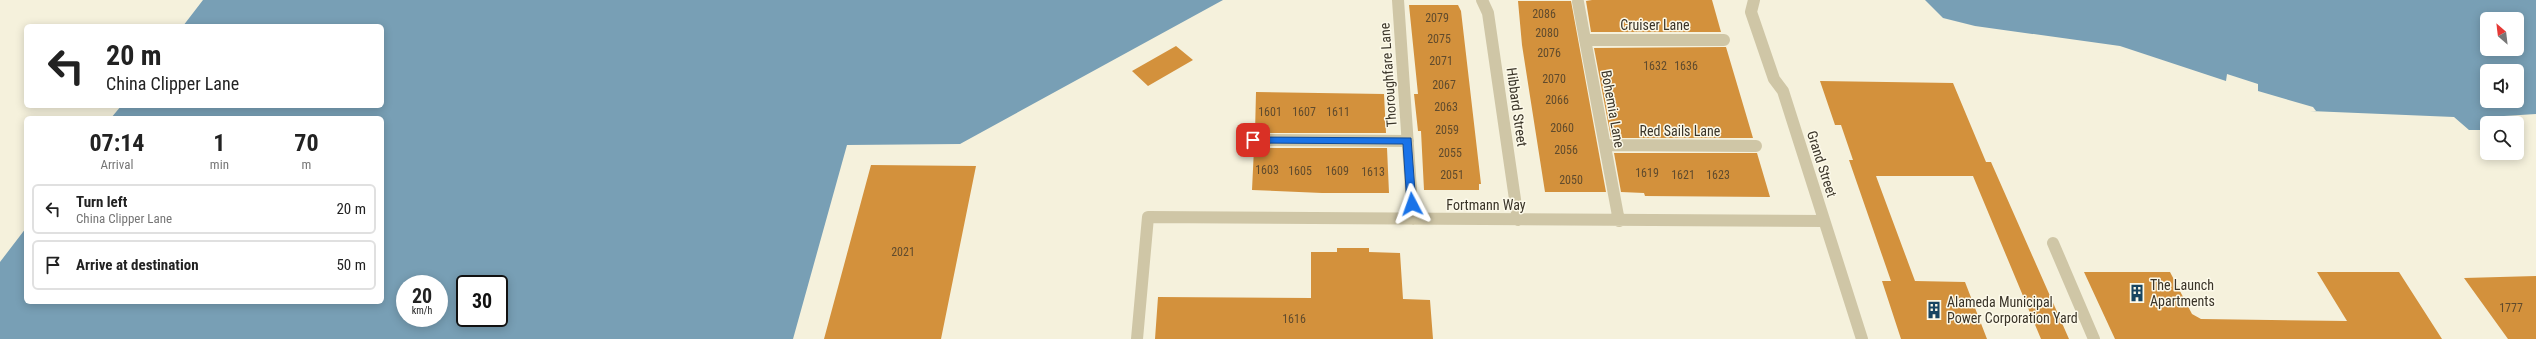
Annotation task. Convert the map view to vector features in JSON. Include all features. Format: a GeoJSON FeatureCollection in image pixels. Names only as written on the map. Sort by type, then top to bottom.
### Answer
{"type":"FeatureCollection","features":[{"type":"Feature","properties":{"kind":"street","name":"Thoroughfare Lane"},"geometry":{"type":"LineString","coordinates":[[1398,0],[1413,219]]}},
{"type":"Feature","properties":{"kind":"street","name":"Hibbard Street"},"geometry":{"type":"LineString","coordinates":[[1482,0],[1488,13],[1518,220]]}},
{"type":"Feature","properties":{"kind":"street","name":"Grand Street"},"geometry":{"type":"LineString","coordinates":[[1754,0],[1751,12],[1774,79],[1783,91],[1862,339]]}},
{"type":"Feature","properties":{"kind":"street","name":"Bohemia Lane"},"geometry":{"type":"LineString","coordinates":[[1578,2],[1619,221]]}},
{"type":"Feature","properties":{"kind":"street","name":"Cruiser Lane"},"geometry":{"type":"LineString","coordinates":[[1585,40],[1724,40]]}},
{"type":"Feature","properties":{"kind":"street"},"geometry":{"type":"LineString","coordinates":[[1253,140],[1408,141]]}},
{"type":"Feature","properties":{"kind":"street","name":"Red Sails Lane"},"geometry":{"type":"LineString","coordinates":[[1604,145],[1756,146]]}},
{"type":"Feature","properties":{"kind":"street","name":"Fortmann Way"},"geometry":{"type":"LineString","coordinates":[[1137,339],[1148,217],[1619,221],[1824,221]]}},
{"type":"Feature","properties":{"kind":"street"},"geometry":{"type":"LineString","coordinates":[[2052,243],[2094,339]]}},
{"type":"Feature","properties":{"kind":"water"},"geometry":{"type":"Polygon","coordinates":[[[203,0],[1223,0],[960,144],[847,145],[793,339],[0,339],[0,262],[24,231],[24,304],[384,304],[384,116],[113,116],[119,108],[384,108],[384,24],[185,24],[203,0]]]}},
{"type":"Feature","properties":{"kind":"water"},"geometry":{"type":"Polygon","coordinates":[[[1917,0],[2536,0],[2536,114],[2480,116],[2480,130],[2469,130],[2454,117],[2310,111],[2171,70],[1945,25],[1917,0]]]}},
{"type":"Feature","properties":{"kind":"pier"},"geometry":{"type":"Polygon","coordinates":[[[1915,0],[1925,0],[1943,18],[1975,26],[2120,46],[2226,81],[2227,74],[2258,84],[2258,91],[2313,107],[2316,111],[2310,111],[2315,120],[2170,72],[1945,27],[1925,20],[1915,0]]]}},
{"type":"Feature","properties":{"kind":"building"},"geometry":{"type":"Polygon","coordinates":[[[1712,0],[1721,32],[1591,32],[1586,1],[1712,0]]]}},
{"type":"Feature","properties":{"kind":"building"},"geometry":{"type":"Polygon","coordinates":[[[1518,1],[1571,1],[1606,192],[1545,192],[1522,45],[1518,1]]]}},
{"type":"Feature","properties":{"kind":"building"},"geometry":{"type":"Polygon","coordinates":[[[1409,5],[1458,5],[1461,11],[1481,184],[1479,184],[1479,190],[1424,190],[1421,131],[1418,131],[1414,94],[1418,94],[1409,5]]]}},
{"type":"Feature","properties":{"kind":"building"},"geometry":{"type":"Polygon","coordinates":[[[1176,46],[1193,60],[1148,86],[1132,71],[1176,46]]]}},
{"type":"Feature","properties":{"kind":"building"},"geometry":{"type":"Polygon","coordinates":[[[1726,47],[1753,138],[1611,138],[1594,48],[1726,47]]]}},
{"type":"Feature","properties":{"kind":"building"},"geometry":{"type":"Polygon","coordinates":[[[1820,81],[1953,83],[1986,162],[1991,162],[2069,339],[2041,339],[1973,176],[1876,176],[1915,281],[1965,282],[1987,339],[1901,339],[1882,281],[1891,281],[1849,160],[1853,160],[1841,125],[1835,125],[1820,81]]]}},
{"type":"Feature","properties":{"kind":"building"},"geometry":{"type":"Polygon","coordinates":[[[1256,92],[1384,94],[1386,133],[1255,133],[1256,92]]]}},
{"type":"Feature","properties":{"kind":"building"},"geometry":{"type":"Polygon","coordinates":[[[1254,148],[1387,148],[1389,193],[1322,193],[1252,190],[1254,148]]]}},
{"type":"Feature","properties":{"kind":"building"},"geometry":{"type":"Polygon","coordinates":[[[1614,153],[1757,153],[1770,197],[1645,196],[1644,193],[1621,192],[1614,153]]]}},
{"type":"Feature","properties":{"kind":"building"},"geometry":{"type":"Polygon","coordinates":[[[871,165],[976,166],[941,339],[824,339],[871,165]]]}},
{"type":"Feature","properties":{"kind":"building"},"geometry":{"type":"Polygon","coordinates":[[[1337,248],[1369,248],[1369,252],[1400,253],[1403,299],[1430,300],[1433,339],[1155,339],[1158,297],[1311,298],[1311,252],[1337,252],[1337,248]]]}},
{"type":"Feature","properties":{"kind":"building","name":"The Launch Apartments"},"geometry":{"type":"Polygon","coordinates":[[[2084,272],[2170,272],[2192,314],[2201,319],[2347,321],[2317,272],[2399,272],[2442,339],[2115,339],[2084,272]]]}},
{"type":"Feature","properties":{"kind":"building"},"geometry":{"type":"Polygon","coordinates":[[[2536,276],[2536,339],[2508,339],[2464,278],[2536,276]]]}},
{"type":"Feature","properties":{"kind":"place","name":"The Launch Apartments"},"geometry":{"type":"Point","coordinates":[2137,293]}},
{"type":"Feature","properties":{"kind":"place","name":"Alameda Municipal Power Corporation Yard"},"geometry":{"type":"Point","coordinates":[1934,310]}},
{"type":"Feature","properties":{"kind":"route"},"geometry":{"type":"LineString","coordinates":[[1253,140],[1408,141],[1412,204]]}}]}
